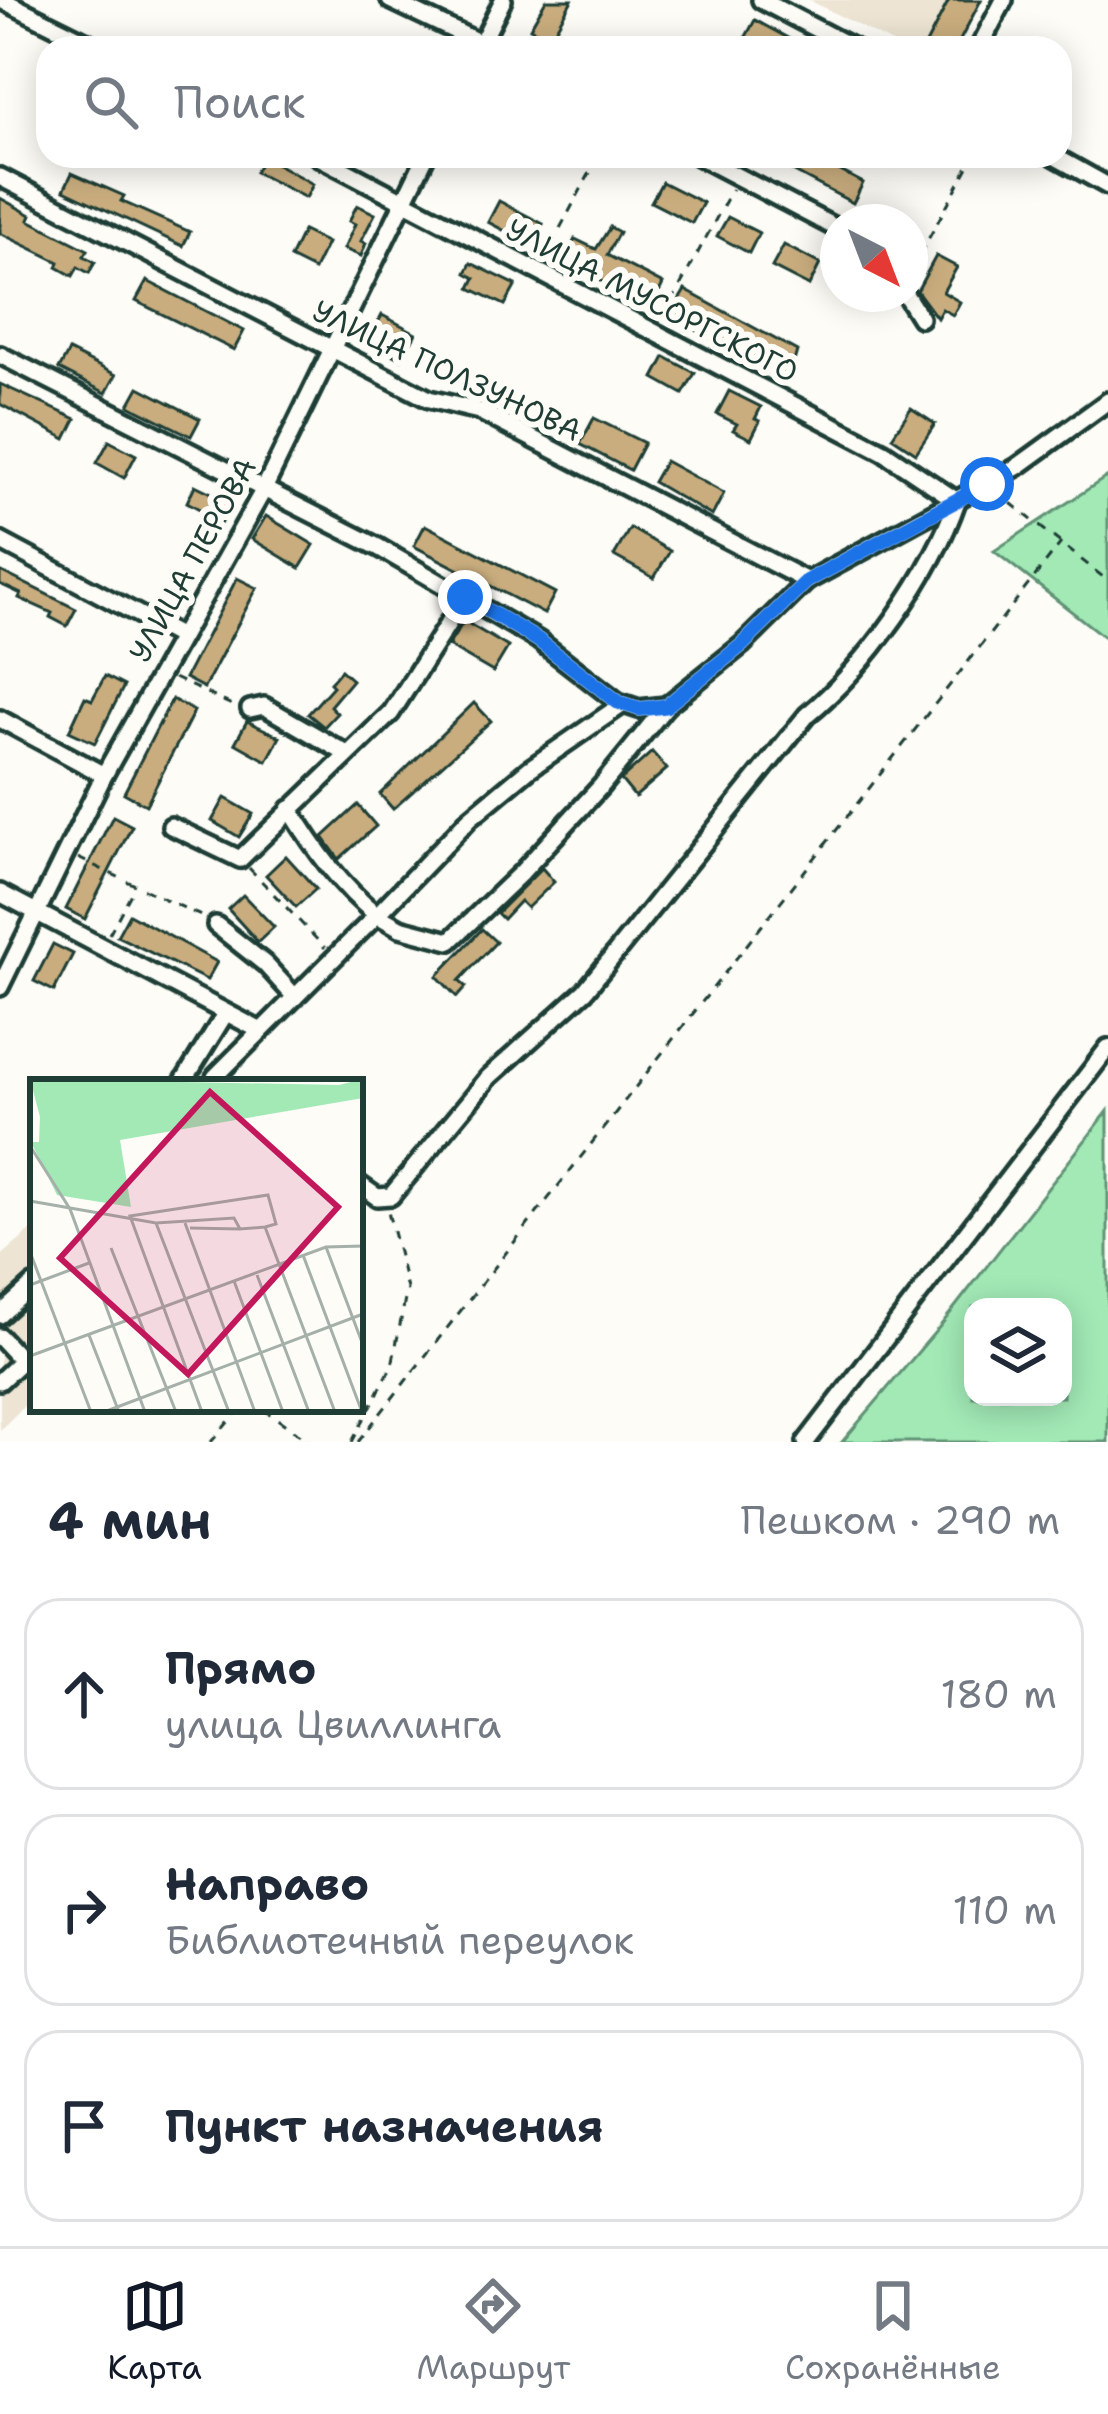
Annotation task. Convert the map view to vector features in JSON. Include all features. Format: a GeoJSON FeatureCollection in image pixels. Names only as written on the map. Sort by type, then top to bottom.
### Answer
{"type":"FeatureCollection","features":[{"type":"Feature","properties":{"kind":"street"},"geometry":{"type":"LineString","coordinates":[[2,0],[75,36]]}},
{"type":"Feature","properties":{"kind":"street"},"geometry":{"type":"LineString","coordinates":[[390,0],[464,36]]}},
{"type":"Feature","properties":{"kind":"street"},"geometry":{"type":"LineString","coordinates":[[488,36],[503,0]]}},
{"type":"Feature","properties":{"kind":"street"},"geometry":{"type":"LineString","coordinates":[[761,0],[830,36]]}},
{"type":"Feature","properties":{"kind":"street"},"geometry":{"type":"LineString","coordinates":[[986,36],[1004,0]]}},
{"type":"Feature","properties":{"kind":"street"},"geometry":{"type":"LineString","coordinates":[[1072,166],[1108,186]]}},
{"type":"Feature","properties":{"kind":"street","name":"УЛИЦА МУСОРГСКОГО"},"geometry":{"type":"LineString","coordinates":[[341,168],[884,452],[957,501]]}},
{"type":"Feature","properties":{"kind":"street","name":"УЛИЦА ПЕРОВА"},"geometry":{"type":"LineString","coordinates":[[0,987],[104,775],[264,489],[420,168]]}},
{"type":"Feature","properties":{"kind":"street"},"geometry":{"type":"LineString","coordinates":[[722,168],[820,219]]}},
{"type":"Feature","properties":{"kind":"street","name":"УЛИЦА ПОЛЗУНОВА"},"geometry":{"type":"LineString","coordinates":[[0,177],[429,399],[479,411],[807,581]]}},
{"type":"Feature","properties":{"kind":"street"},"geometry":{"type":"LineString","coordinates":[[916,312],[920,318]]}},
{"type":"Feature","properties":{"kind":"street"},"geometry":{"type":"LineString","coordinates":[[0,355],[465,597],[538,640],[623,704],[639,709],[666,706]]}},
{"type":"Feature","properties":{"kind":"street"},"geometry":{"type":"LineString","coordinates":[[290,809],[312,845],[357,900],[400,928],[450,941],[586,803],[637,747],[666,706],[742,645],[807,581],[987,484],[1108,401]]}},
{"type":"Feature","properties":{"kind":"street"},"geometry":{"type":"LineString","coordinates":[[363,1187],[385,1199],[391,1196],[489,1077],[586,991],[928,571],[957,501]]}},
{"type":"Feature","properties":{"kind":"street"},"geometry":{"type":"LineString","coordinates":[[0,541],[181,638]]}},
{"type":"Feature","properties":{"kind":"street"},"geometry":{"type":"LineString","coordinates":[[171,826],[240,859],[392,713],[465,597]]}},
{"type":"Feature","properties":{"kind":"street"},"geometry":{"type":"LineString","coordinates":[[200,1054],[217,1079],[470,818],[529,769],[623,704]]}},
{"type":"Feature","properties":{"kind":"street"},"geometry":{"type":"LineString","coordinates":[[250,709],[264,706],[347,754]]}},
{"type":"Feature","properties":{"kind":"street"},"geometry":{"type":"LineString","coordinates":[[0,719],[104,775]]}},
{"type":"Feature","properties":{"kind":"street"},"geometry":{"type":"LineString","coordinates":[[0,893],[261,1031]]}},
{"type":"Feature","properties":{"kind":"street"},"geometry":{"type":"LineString","coordinates":[[217,925],[265,964],[295,998]]}},
{"type":"Feature","properties":{"kind":"street"},"geometry":{"type":"LineString","coordinates":[[185,1079],[225,1014]]}},
{"type":"Feature","properties":{"kind":"street"},"geometry":{"type":"LineString","coordinates":[[806,1442],[1108,1048]]}},
{"type":"Feature","properties":{"kind":"street"},"geometry":{"type":"LineString","coordinates":[[0,1315],[30,1288]]}},
{"type":"Feature","properties":{"kind":"street"},"geometry":{"type":"LineString","coordinates":[[0,1337],[28,1356],[0,1382]]}},
{"type":"Feature","properties":{"kind":"path"},"geometry":{"type":"LineString","coordinates":[[536,273],[593,168]]}},
{"type":"Feature","properties":{"kind":"path"},"geometry":{"type":"LineString","coordinates":[[928,237],[967,168]]}},
{"type":"Feature","properties":{"kind":"path"},"geometry":{"type":"LineString","coordinates":[[655,334],[740,177]]}},
{"type":"Feature","properties":{"kind":"path"},"geometry":{"type":"LineString","coordinates":[[987,484],[1108,581]]}},
{"type":"Feature","properties":{"kind":"path"},"geometry":{"type":"LineString","coordinates":[[355,1442],[1061,543]]}},
{"type":"Feature","properties":{"kind":"path"},"geometry":{"type":"LineString","coordinates":[[162,672],[225,705],[250,709]]}},
{"type":"Feature","properties":{"kind":"path"},"geometry":{"type":"LineString","coordinates":[[66,851],[217,925]]}},
{"type":"Feature","properties":{"kind":"path"},"geometry":{"type":"LineString","coordinates":[[240,859],[334,958]]}},
{"type":"Feature","properties":{"kind":"path"},"geometry":{"type":"LineString","coordinates":[[101,947],[134,888]]}},
{"type":"Feature","properties":{"kind":"path"},"geometry":{"type":"LineString","coordinates":[[355,1442],[392,1366],[407,1289],[385,1199]]}},
{"type":"Feature","properties":{"kind":"path"},"geometry":{"type":"LineString","coordinates":[[211,1442],[237,1412]]}},
{"type":"Feature","properties":{"kind":"path"},"geometry":{"type":"LineString","coordinates":[[267,1412],[310,1442]]}},
{"type":"Feature","properties":{"kind":"shaded area"},"geometry":{"type":"Polygon","coordinates":[[[809,0],[981,0],[962,36],[879,36],[809,0]]]}},
{"type":"Feature","properties":{"kind":"shaded area"},"geometry":{"type":"Polygon","coordinates":[[[30,1232],[30,1400],[0,1430],[0,1257],[30,1232]]]}},
{"type":"Feature","properties":{"kind":"green space"},"geometry":{"type":"Polygon","coordinates":[[[1108,476],[1108,640],[994,551],[1108,476]]]}},
{"type":"Feature","properties":{"kind":"green space"},"geometry":{"type":"Polygon","coordinates":[[[1108,1111],[1108,1442],[842,1442],[941,1325],[1108,1111]]]}},
{"type":"Feature","properties":{"kind":"building"},"geometry":{"type":"Polygon","coordinates":[[[546,0],[572,0],[552,36],[530,28],[546,0]]]}},
{"type":"Feature","properties":{"kind":"building"},"geometry":{"type":"Polygon","coordinates":[[[949,0],[981,0],[962,36],[930,36],[949,0]]]}},
{"type":"Feature","properties":{"kind":"building"},"geometry":{"type":"Polygon","coordinates":[[[755,20],[784,36],[746,36],[755,20]]]}},
{"type":"Feature","properties":{"kind":"building"},"geometry":{"type":"Polygon","coordinates":[[[257,168],[284,168],[313,184],[306,198],[255,172],[257,168]]]}},
{"type":"Feature","properties":{"kind":"building"},"geometry":{"type":"Polygon","coordinates":[[[787,168],[835,168],[863,183],[853,203],[787,168]]]}},
{"type":"Feature","properties":{"kind":"building"},"geometry":{"type":"Polygon","coordinates":[[[72,173],[190,232],[183,246],[64,190],[72,173]]]}},
{"type":"Feature","properties":{"kind":"building"},"geometry":{"type":"Polygon","coordinates":[[[662,182],[703,203],[692,223],[651,202],[662,182]]]}},
{"type":"Feature","properties":{"kind":"building"},"geometry":{"type":"Polygon","coordinates":[[[0,198],[31,215],[29,220],[88,250],[84,256],[95,262],[89,273],[78,267],[73,276],[57,267],[59,262],[0,233],[0,198]]]}},
{"type":"Feature","properties":{"kind":"building"},"geometry":{"type":"Polygon","coordinates":[[[499,201],[543,224],[532,245],[488,222],[499,201]]]}},
{"type":"Feature","properties":{"kind":"building"},"geometry":{"type":"Polygon","coordinates":[[[357,205],[375,214],[361,241],[366,243],[361,256],[344,249],[357,205]]]}},
{"type":"Feature","properties":{"kind":"building"},"geometry":{"type":"Polygon","coordinates":[[[728,217],[759,233],[749,253],[717,236],[728,217]]]}},
{"type":"Feature","properties":{"kind":"building"},"geometry":{"type":"Polygon","coordinates":[[[610,227],[619,232],[607,255],[663,284],[652,307],[564,262],[575,239],[596,249],[610,227]]]}},
{"type":"Feature","properties":{"kind":"building"},"geometry":{"type":"Polygon","coordinates":[[[303,231],[327,243],[314,270],[290,258],[303,231]]]}},
{"type":"Feature","properties":{"kind":"building"},"geometry":{"type":"Polygon","coordinates":[[[784,245],[820,264],[809,286],[772,267],[784,245]]]}},
{"type":"Feature","properties":{"kind":"building"},"geometry":{"type":"Polygon","coordinates":[[[936,256],[957,267],[943,292],[960,302],[953,315],[942,309],[937,318],[928,306],[928,271],[936,256]]]}},
{"type":"Feature","properties":{"kind":"building"},"geometry":{"type":"Polygon","coordinates":[[[471,263],[516,285],[505,305],[470,288],[475,278],[466,273],[471,263]]]}},
{"type":"Feature","properties":{"kind":"building"},"geometry":{"type":"Polygon","coordinates":[[[147,281],[244,331],[234,350],[136,301],[147,281]]]}},
{"type":"Feature","properties":{"kind":"building"},"geometry":{"type":"Polygon","coordinates":[[[685,290],[797,351],[791,372],[782,380],[670,315],[685,290]]]}},
{"type":"Feature","properties":{"kind":"building"},"geometry":{"type":"Polygon","coordinates":[[[382,315],[416,333],[402,359],[368,342],[382,315]]]}},
{"type":"Feature","properties":{"kind":"building"},"geometry":{"type":"Polygon","coordinates":[[[69,351],[116,375],[106,393],[59,369],[69,351]]]}},
{"type":"Feature","properties":{"kind":"building"},"geometry":{"type":"Polygon","coordinates":[[[665,357],[695,373],[683,394],[654,378],[665,357]]]}},
{"type":"Feature","properties":{"kind":"building"},"geometry":{"type":"Polygon","coordinates":[[[0,384],[76,419],[66,439],[0,404],[0,384]]]}},
{"type":"Feature","properties":{"kind":"building"},"geometry":{"type":"Polygon","coordinates":[[[139,387],[200,419],[191,436],[129,405],[139,387]]]}},
{"type":"Feature","properties":{"kind":"building"},"geometry":{"type":"Polygon","coordinates":[[[729,391],[761,407],[751,439],[733,430],[737,424],[717,414],[729,391]]]}},
{"type":"Feature","properties":{"kind":"building"},"geometry":{"type":"Polygon","coordinates":[[[911,408],[935,424],[916,453],[892,437],[911,408]]]}},
{"type":"Feature","properties":{"kind":"building"},"geometry":{"type":"Polygon","coordinates":[[[594,418],[644,443],[630,470],[580,444],[594,418]]]}},
{"type":"Feature","properties":{"kind":"building"},"geometry":{"type":"Polygon","coordinates":[[[109,441],[136,455],[124,478],[97,463],[109,441]]]}},
{"type":"Feature","properties":{"kind":"building"},"geometry":{"type":"Polygon","coordinates":[[[665,461],[724,493],[712,516],[653,482],[665,461]]]}},
{"type":"Feature","properties":{"kind":"building"},"geometry":{"type":"Polygon","coordinates":[[[195,485],[232,503],[219,526],[187,502],[195,485]]]}},
{"type":"Feature","properties":{"kind":"building"},"geometry":{"type":"Polygon","coordinates":[[[266,516],[314,545],[300,568],[252,539],[266,516]]]}},
{"type":"Feature","properties":{"kind":"building"},"geometry":{"type":"Polygon","coordinates":[[[425,525],[555,593],[544,614],[414,546],[425,525]]]}},
{"type":"Feature","properties":{"kind":"building"},"geometry":{"type":"Polygon","coordinates":[[[630,528],[670,551],[654,578],[614,556],[630,528]]]}},
{"type":"Feature","properties":{"kind":"building"},"geometry":{"type":"Polygon","coordinates":[[[0,571],[76,609],[67,626],[0,584],[0,571]]]}},
{"type":"Feature","properties":{"kind":"building"},"geometry":{"type":"Polygon","coordinates":[[[237,578],[257,588],[204,688],[185,678],[237,578]]]}},
{"type":"Feature","properties":{"kind":"building"},"geometry":{"type":"Polygon","coordinates":[[[464,621],[508,647],[493,672],[448,646],[464,621]]]}},
{"type":"Feature","properties":{"kind":"building"},"geometry":{"type":"Polygon","coordinates":[[[341,670],[352,680],[330,706],[337,713],[324,727],[308,714],[341,670]]]}},
{"type":"Feature","properties":{"kind":"building"},"geometry":{"type":"Polygon","coordinates":[[[105,676],[124,686],[95,743],[69,731],[85,697],[92,700],[105,676]]]}},
{"type":"Feature","properties":{"kind":"building"},"geometry":{"type":"Polygon","coordinates":[[[172,699],[194,711],[146,805],[124,793],[172,699]]]}},
{"type":"Feature","properties":{"kind":"building"},"geometry":{"type":"Polygon","coordinates":[[[474,703],[491,721],[393,809],[380,794],[474,703]]]}},
{"type":"Feature","properties":{"kind":"building"},"geometry":{"type":"Polygon","coordinates":[[[247,721],[280,737],[267,761],[235,743],[247,721]]]}},
{"type":"Feature","properties":{"kind":"building"},"geometry":{"type":"Polygon","coordinates":[[[652,752],[667,769],[635,797],[621,780],[652,752]]]}},
{"type":"Feature","properties":{"kind":"building"},"geometry":{"type":"Polygon","coordinates":[[[225,798],[253,814],[239,837],[212,821],[225,798]]]}},
{"type":"Feature","properties":{"kind":"building"},"geometry":{"type":"Polygon","coordinates":[[[358,805],[376,826],[339,859],[323,837],[358,805]]]}},
{"type":"Feature","properties":{"kind":"building"},"geometry":{"type":"Polygon","coordinates":[[[113,816],[132,826],[85,919],[66,909],[113,816]]]}},
{"type":"Feature","properties":{"kind":"building"},"geometry":{"type":"Polygon","coordinates":[[[286,856],[316,889],[296,907],[266,875],[286,856]]]}},
{"type":"Feature","properties":{"kind":"building"},"geometry":{"type":"Polygon","coordinates":[[[542,868],[554,882],[527,908],[520,901],[503,919],[497,913],[542,868]]]}},
{"type":"Feature","properties":{"kind":"building"},"geometry":{"type":"Polygon","coordinates":[[[243,895],[274,927],[258,942],[228,909],[243,895]]]}},
{"type":"Feature","properties":{"kind":"building"},"geometry":{"type":"Polygon","coordinates":[[[129,914],[217,962],[207,980],[117,936],[129,914]]]}},
{"type":"Feature","properties":{"kind":"building"},"geometry":{"type":"Polygon","coordinates":[[[482,929],[496,942],[459,981],[466,987],[457,997],[437,976],[482,929]]]}},
{"type":"Feature","properties":{"kind":"building"},"geometry":{"type":"Polygon","coordinates":[[[53,944],[73,954],[54,991],[34,981],[53,944]]]}},
{"type":"Feature","properties":{"kind":"route"},"geometry":{"type":"LineString","coordinates":[[465,597],[538,640],[618,702],[639,709],[666,706],[742,645],[807,581],[987,484]]}}]}
